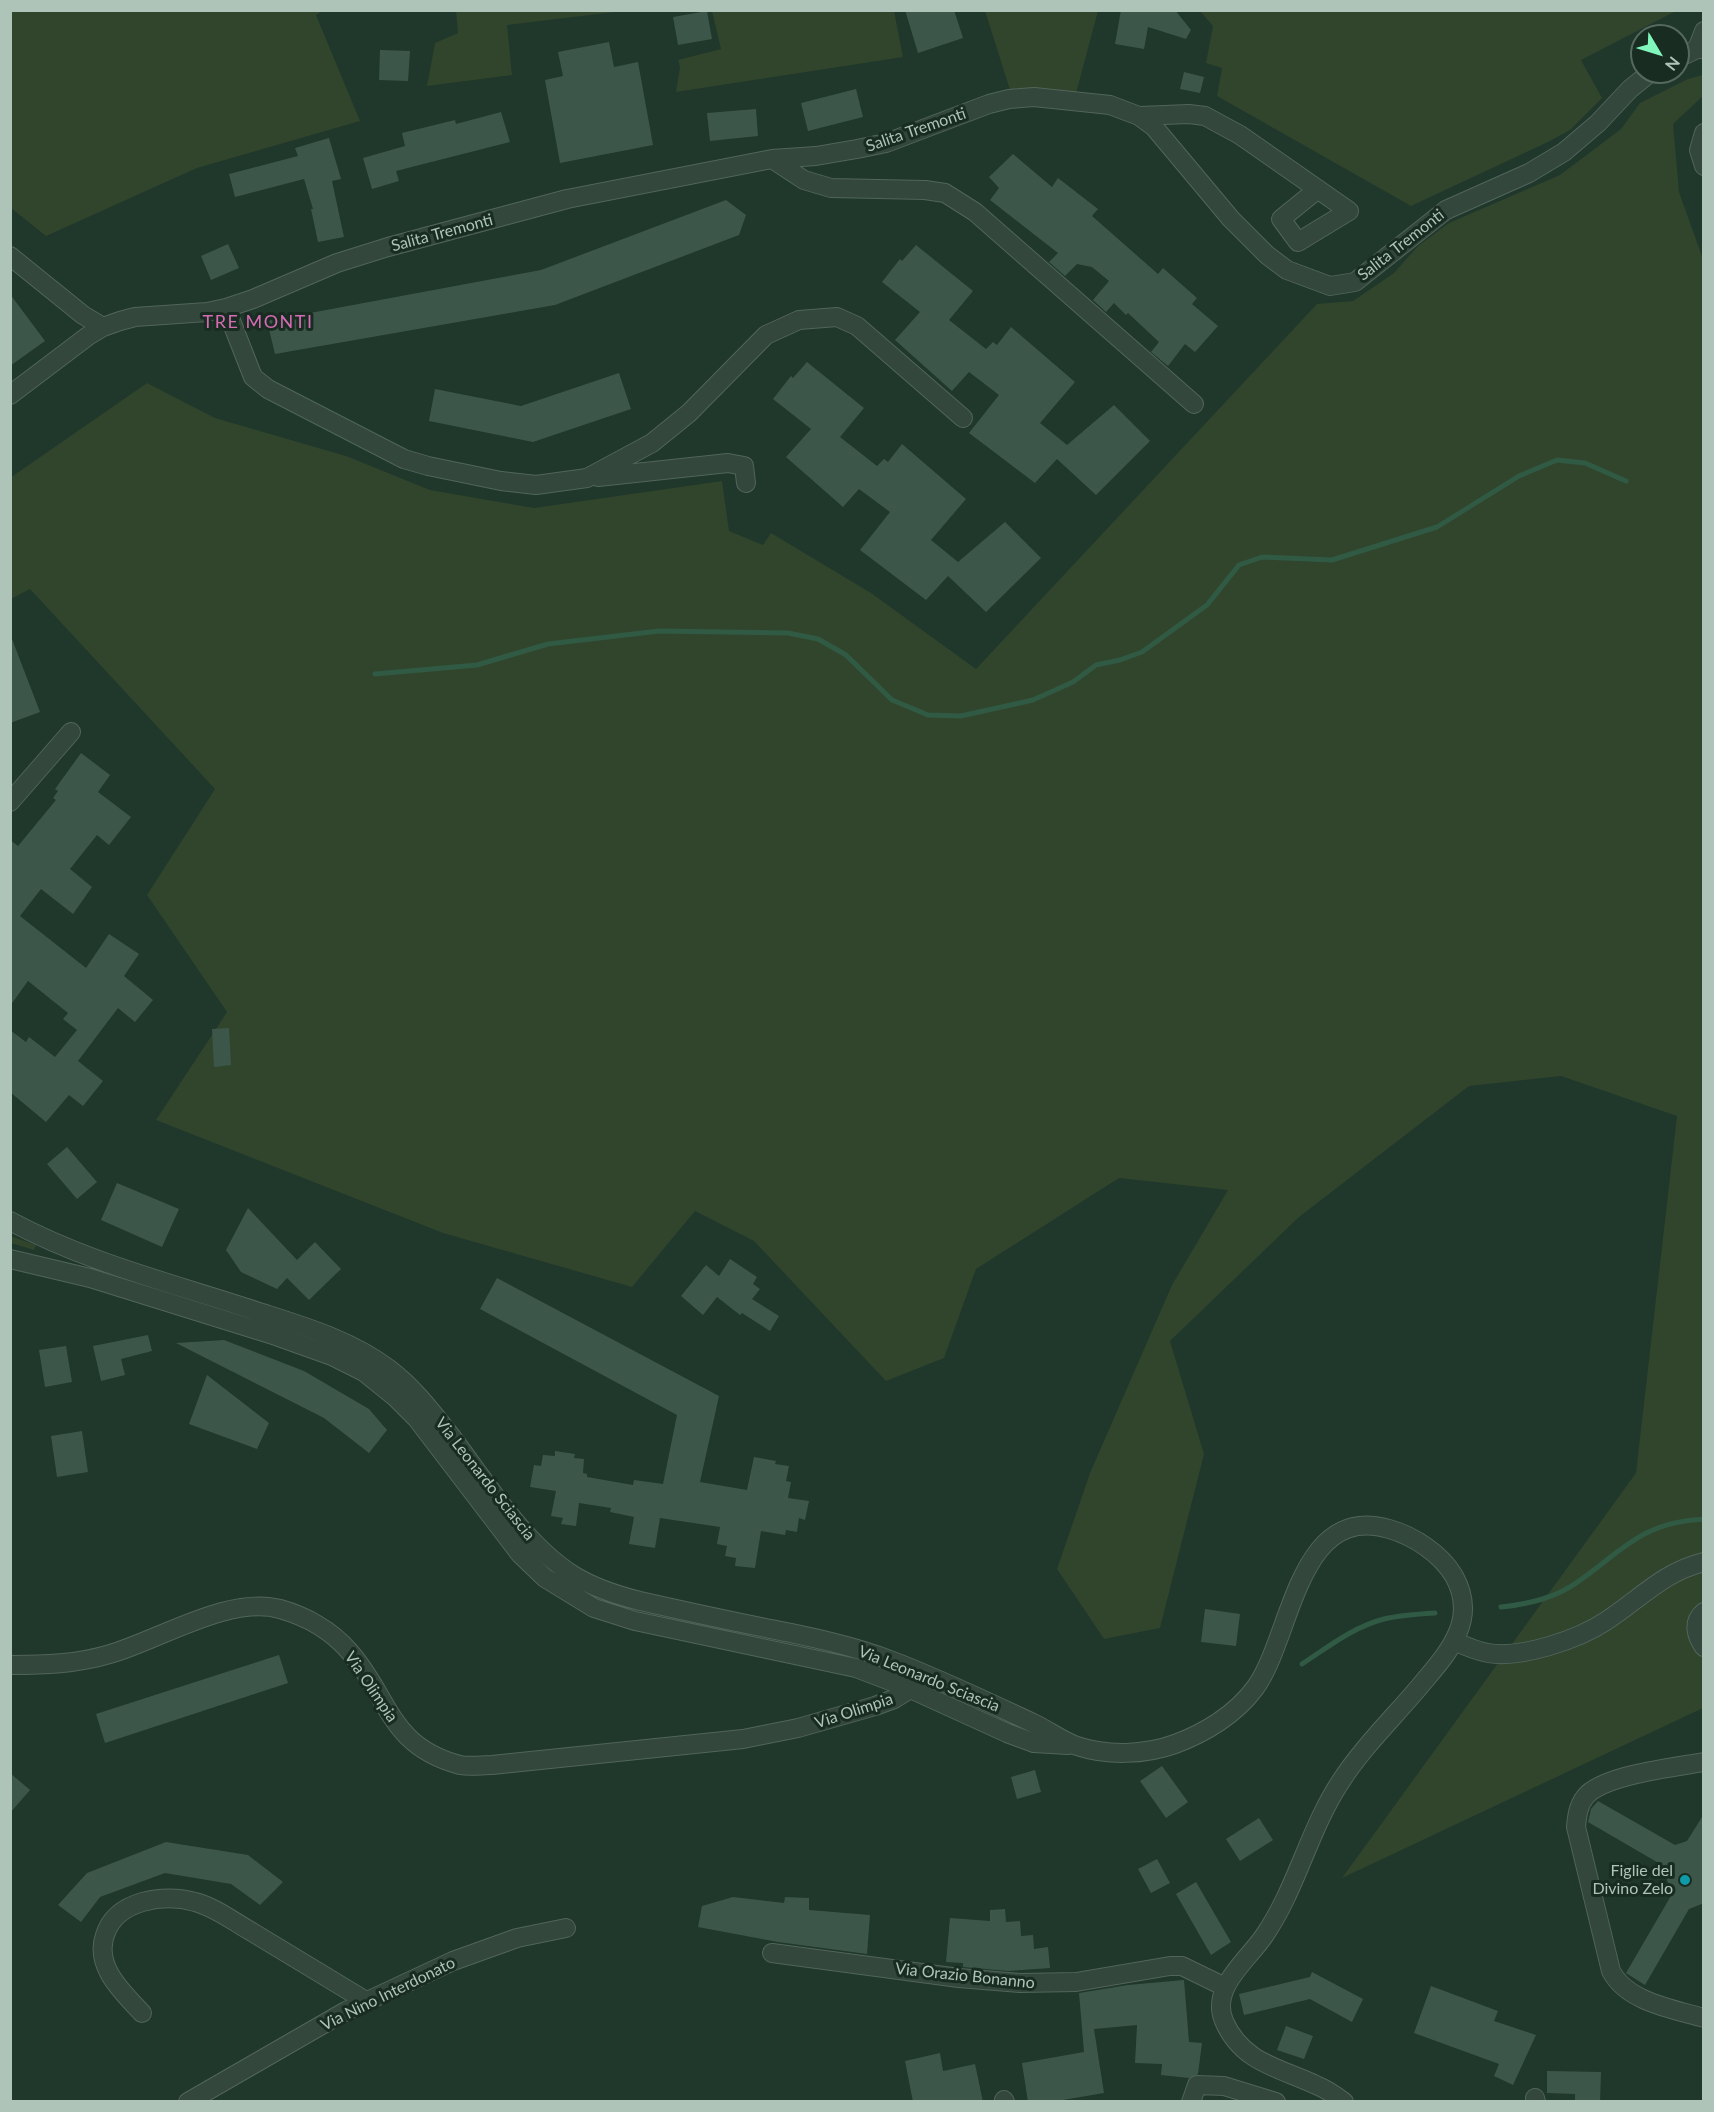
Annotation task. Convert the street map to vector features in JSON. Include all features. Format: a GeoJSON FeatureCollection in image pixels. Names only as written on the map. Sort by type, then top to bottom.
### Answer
{"type":"FeatureCollection","features":[{"type":"Feature","properties":{"kind":"street"},"geometry":{"type":"LineString","coordinates":[[1700,49],[1704,30]]}},
{"type":"Feature","properties":{"kind":"street","name":"Salita Tremonti"},"geometry":{"type":"LineString","coordinates":[[10,395],[88,336],[103,327],[135,317],[207,312],[226,308],[338,263],[388,247],[567,200],[772,159],[816,156],[886,143],[989,104],[1009,99],[1034,97],[1110,105],[1139,116],[1154,127],[1231,219],[1267,255],[1287,270],[1330,286],[1355,282],[1446,210],[1529,173],[1564,152],[1598,123],[1636,84]]}},
{"type":"Feature","properties":{"kind":"street"},"geometry":{"type":"LineString","coordinates":[[1139,116],[1189,114],[1205,116],[1240,135],[1318,189]]}},
{"type":"Feature","properties":{"kind":"street"},"geometry":{"type":"LineString","coordinates":[[1704,133],[1699,150],[1704,166]]}},
{"type":"Feature","properties":{"kind":"street"},"geometry":{"type":"LineString","coordinates":[[772,159],[804,180],[831,188],[925,190],[945,193],[975,212],[1194,404]]}},
{"type":"Feature","properties":{"kind":"street"},"geometry":{"type":"LineString","coordinates":[[10,256],[83,315],[103,327]]}},
{"type":"Feature","properties":{"kind":"street"},"geometry":{"type":"LineString","coordinates":[[226,308],[252,377],[268,389],[404,459],[501,481],[536,484],[728,463],[744,466],[746,483]]}},
{"type":"Feature","properties":{"kind":"street"},"geometry":{"type":"LineString","coordinates":[[587,478],[652,443],[689,413],[766,336],[799,320],[837,318],[857,326],[963,418]]}},
{"type":"Feature","properties":{"kind":"street"},"geometry":{"type":"LineString","coordinates":[[10,802],[71,732]]}},
{"type":"Feature","properties":{"kind":"street","name":"Via Leonardo Sciascia"},"geometry":{"type":"LineString","coordinates":[[10,1221],[98,1260],[283,1320],[339,1341],[374,1359],[408,1386],[431,1410],[533,1542],[558,1564],[585,1582],[618,1596],[863,1650],[929,1676],[1041,1726],[1073,1745]]}},
{"type":"Feature","properties":{"kind":"street"},"geometry":{"type":"LineString","coordinates":[[45,1266],[53,1241]]}},
{"type":"Feature","properties":{"kind":"street","name":"Via Leonardo Sciascia"},"geometry":{"type":"LineString","coordinates":[[10,1259],[101,1281],[276,1336],[332,1356],[364,1372],[395,1397],[417,1419],[520,1554],[545,1578],[594,1608],[635,1622],[856,1668],[912,1689],[1034,1743],[1073,1745],[1111,1752],[1149,1751],[1189,1739],[1224,1718],[1252,1692],[1272,1659],[1302,1575],[1310,1561],[1331,1538],[1344,1530],[1359,1526],[1376,1526],[1392,1530],[1428,1548],[1447,1566],[1457,1582],[1463,1603],[1462,1621],[1454,1641],[1436,1666],[1362,1752],[1341,1781],[1275,1920],[1225,1987]]}},
{"type":"Feature","properties":{"kind":"street"},"geometry":{"type":"LineString","coordinates":[[1454,1641],[1473,1650],[1490,1654],[1507,1654],[1545,1646],[1587,1631],[1604,1622],[1665,1577],[1704,1562]]}},
{"type":"Feature","properties":{"kind":"street","name":"Via Olimpia"},"geometry":{"type":"LineString","coordinates":[[10,1665],[82,1661],[141,1644],[223,1611],[251,1606],[277,1608],[300,1615],[327,1631],[349,1651],[396,1726],[413,1743],[435,1756],[462,1765],[492,1766],[742,1739],[798,1728],[845,1716],[894,1699],[929,1676]]}},
{"type":"Feature","properties":{"kind":"street"},"geometry":{"type":"LineString","coordinates":[[1704,1612],[1699,1616],[1696,1628],[1698,1639],[1704,1647]]}},
{"type":"Feature","properties":{"kind":"street"},"geometry":{"type":"LineString","coordinates":[[699,1635],[703,1615]]}},
{"type":"Feature","properties":{"kind":"street"},"geometry":{"type":"LineString","coordinates":[[771,1649],[775,1630]]}},
{"type":"Feature","properties":{"kind":"street"},"geometry":{"type":"LineString","coordinates":[[1704,1762],[1623,1777],[1592,1790],[1580,1805],[1576,1827],[1611,1971],[1615,1979],[1623,1987],[1652,2002],[1704,2019]]}},
{"type":"Feature","properties":{"kind":"street"},"geometry":{"type":"LineString","coordinates":[[142,2013],[123,1993],[106,1969],[102,1954],[102,1941],[107,1927],[115,1917],[131,1907],[151,1900],[168,1898],[196,1902],[224,1916],[366,2001]]}},
{"type":"Feature","properties":{"kind":"street","name":"Via Nino Interdonato"},"geometry":{"type":"LineString","coordinates":[[188,2102],[366,2001],[453,1961],[517,1938],[566,1928]]}},
{"type":"Feature","properties":{"kind":"street","name":"Via Orazio Bonanno"},"geometry":{"type":"LineString","coordinates":[[772,1953],[959,1978],[1020,1983],[1076,1982],[1182,1966],[1225,1987]]}},
{"type":"Feature","properties":{"kind":"street"},"geometry":{"type":"LineString","coordinates":[[1225,1987],[1220,2007],[1222,2018],[1246,2050],[1273,2068],[1318,2085],[1344,2102]]}},
{"type":"Feature","properties":{"kind":"street"},"geometry":{"type":"LineString","coordinates":[[1191,2102],[1197,2085],[1224,2086],[1276,2102]]}},
{"type":"Feature","properties":{"kind":"green space"},"geometry":{"type":"Polygon","coordinates":[[[456,10],[623,11],[507,25],[512,75],[427,86],[435,43],[458,33],[456,10]]]}},
{"type":"Feature","properties":{"kind":"green space"},"geometry":{"type":"Polygon","coordinates":[[[10,11],[322,11],[316,15],[360,121],[197,168],[46,236],[11,208],[10,11]]]}},
{"type":"Feature","properties":{"kind":"green space"},"geometry":{"type":"Polygon","coordinates":[[[712,11],[894,11],[903,57],[676,92],[680,67],[678,60],[721,49],[712,11]]]}},
{"type":"Feature","properties":{"kind":"green space"},"geometry":{"type":"Polygon","coordinates":[[[985,11],[1098,11],[1075,97],[1011,93],[985,11]]]}},
{"type":"Feature","properties":{"kind":"green space"},"geometry":{"type":"Polygon","coordinates":[[[1200,11],[1676,11],[1651,24],[1630,24],[1630,35],[1581,60],[1602,98],[1570,130],[1411,206],[1217,96],[1222,68],[1206,63],[1213,26],[1200,11]]]}},
{"type":"Feature","properties":{"kind":"green space"},"geometry":{"type":"Polygon","coordinates":[[[1703,75],[1703,96],[1673,124],[1679,192],[1704,262],[1703,1708],[1342,1878],[1636,1473],[1677,1116],[1561,1076],[1469,1086],[1299,1217],[1170,1341],[1204,1454],[1160,1628],[1104,1639],[1057,1569],[1090,1473],[1172,1285],[1228,1190],[1119,1178],[976,1269],[944,1358],[886,1381],[754,1241],[695,1211],[632,1287],[443,1233],[156,1120],[227,1012],[147,895],[215,789],[30,589],[11,599],[10,478],[147,383],[215,418],[346,456],[430,490],[534,508],[722,481],[729,531],[763,545],[771,533],[871,593],[976,669],[1317,304],[1353,301],[1394,273],[1418,246],[1449,223],[1560,175],[1621,129],[1640,103],[1678,84],[1690,84],[1690,78],[1703,75]]]}},
{"type":"Feature","properties":{"kind":"green space"},"geometry":{"type":"Polygon","coordinates":[[[10,1236],[36,1245],[34,1250],[11,1243],[10,1236]]]}},
{"type":"Feature","properties":{"kind":"building"},"geometry":{"type":"Polygon","coordinates":[[[905,10],[954,10],[963,38],[918,53],[905,10]]]}},
{"type":"Feature","properties":{"kind":"building"},"geometry":{"type":"Polygon","coordinates":[[[1121,10],[1175,10],[1191,30],[1186,39],[1148,27],[1144,49],[1115,44],[1121,10]]]}},
{"type":"Feature","properties":{"kind":"building"},"geometry":{"type":"Polygon","coordinates":[[[707,11],[712,39],[678,45],[673,17],[707,11]]]}},
{"type":"Feature","properties":{"kind":"building"},"geometry":{"type":"Polygon","coordinates":[[[609,42],[614,67],[638,62],[653,145],[560,163],[545,80],[563,76],[558,52],[609,42]]]}},
{"type":"Feature","properties":{"kind":"building"},"geometry":{"type":"Polygon","coordinates":[[[380,50],[410,51],[408,81],[379,80],[380,50]]]}},
{"type":"Feature","properties":{"kind":"building"},"geometry":{"type":"Polygon","coordinates":[[[1184,72],[1204,77],[1200,93],[1180,89],[1184,72]]]}},
{"type":"Feature","properties":{"kind":"building"},"geometry":{"type":"Polygon","coordinates":[[[856,89],[863,117],[808,131],[801,103],[856,89]]]}},
{"type":"Feature","properties":{"kind":"building"},"geometry":{"type":"Polygon","coordinates":[[[756,109],[758,136],[710,141],[707,113],[756,109]]]}},
{"type":"Feature","properties":{"kind":"building"},"geometry":{"type":"Polygon","coordinates":[[[501,112],[510,142],[396,171],[399,181],[372,189],[363,158],[405,146],[402,133],[455,120],[456,124],[501,112]]]}},
{"type":"Feature","properties":{"kind":"building"},"geometry":{"type":"Polygon","coordinates":[[[329,138],[341,179],[332,181],[344,237],[318,242],[311,209],[313,209],[304,179],[235,197],[229,174],[298,156],[295,148],[329,138]]]}},
{"type":"Feature","properties":{"kind":"building"},"geometry":{"type":"Polygon","coordinates":[[[1013,154],[1052,187],[1058,178],[1098,209],[1092,216],[1158,274],[1163,268],[1197,298],[1192,304],[1218,326],[1195,352],[1185,344],[1168,366],[1151,352],[1159,342],[1128,313],[1126,315],[1114,303],[1106,312],[1093,300],[1109,281],[1092,267],[1077,264],[1065,276],[1049,262],[1058,253],[990,200],[999,188],[989,177],[1013,154]]]}},
{"type":"Feature","properties":{"kind":"building"},"geometry":{"type":"Polygon","coordinates":[[[726,200],[746,215],[739,235],[555,305],[275,354],[267,321],[541,270],[726,200]]]}},
{"type":"Feature","properties":{"kind":"building"},"geometry":{"type":"Polygon","coordinates":[[[228,244],[239,268],[211,280],[201,256],[228,244]]]}},
{"type":"Feature","properties":{"kind":"building"},"geometry":{"type":"Polygon","coordinates":[[[916,245],[973,291],[949,320],[986,349],[993,342],[997,345],[1011,327],[1075,382],[1040,423],[1067,445],[1114,405],[1150,441],[1096,495],[1057,459],[1035,483],[969,433],[999,395],[969,372],[952,391],[895,340],[920,312],[882,282],[900,259],[902,261],[916,245]]]}},
{"type":"Feature","properties":{"kind":"building"},"geometry":{"type":"Polygon","coordinates":[[[10,294],[45,341],[10,366],[10,294]]]}},
{"type":"Feature","properties":{"kind":"building"},"geometry":{"type":"Polygon","coordinates":[[[807,362],[864,408],[840,437],[877,466],[884,459],[888,462],[902,444],[966,499],[931,540],[958,562],[1005,522],[1041,558],[986,612],[948,576],[926,600],[860,550],[890,512],[859,489],[843,507],[786,457],[811,429],[773,399],[791,376],[793,378],[807,362]]]}},
{"type":"Feature","properties":{"kind":"building"},"geometry":{"type":"Polygon","coordinates":[[[619,373],[631,409],[533,442],[429,421],[435,389],[521,406],[619,373]]]}},
{"type":"Feature","properties":{"kind":"building"},"geometry":{"type":"Polygon","coordinates":[[[12,639],[40,712],[10,723],[10,640],[12,639]]]}},
{"type":"Feature","properties":{"kind":"building"},"geometry":{"type":"Polygon","coordinates":[[[81,753],[110,775],[98,792],[131,817],[109,845],[97,835],[70,869],[92,887],[73,914],[41,889],[20,916],[86,968],[109,934],[139,954],[124,976],[153,1000],[135,1022],[118,1008],[78,1061],[103,1081],[83,1106],[69,1095],[46,1122],[10,1092],[10,1030],[26,1042],[29,1037],[55,1057],[77,1030],[63,1019],[68,1013],[28,981],[10,1006],[10,840],[18,846],[56,800],[53,798],[58,791],[55,789],[81,753]]]}},
{"type":"Feature","properties":{"kind":"building"},"geometry":{"type":"Polygon","coordinates":[[[229,1028],[231,1065],[214,1067],[212,1029],[229,1028]]]}},
{"type":"Feature","properties":{"kind":"building"},"geometry":{"type":"Polygon","coordinates":[[[67,1147],[97,1182],[77,1199],[47,1164],[67,1147]]]}},
{"type":"Feature","properties":{"kind":"building"},"geometry":{"type":"Polygon","coordinates":[[[117,1183],[179,1209],[162,1247],[101,1220],[117,1183]]]}},
{"type":"Feature","properties":{"kind":"building"},"geometry":{"type":"Polygon","coordinates":[[[248,1208],[297,1260],[315,1242],[341,1269],[309,1300],[287,1278],[277,1289],[241,1272],[226,1250],[248,1208]]]}},
{"type":"Feature","properties":{"kind":"building"},"geometry":{"type":"Polygon","coordinates":[[[730,1259],[757,1277],[753,1284],[760,1289],[752,1299],[779,1316],[770,1331],[742,1313],[740,1315],[717,1297],[703,1315],[681,1296],[706,1265],[719,1276],[730,1259]]]}},
{"type":"Feature","properties":{"kind":"building"},"geometry":{"type":"Polygon","coordinates":[[[497,1278],[719,1396],[700,1482],[747,1490],[754,1457],[789,1466],[786,1481],[791,1482],[788,1498],[809,1501],[805,1520],[799,1518],[797,1532],[786,1530],[785,1535],[761,1531],[755,1568],[735,1566],[736,1558],[725,1556],[727,1546],[717,1544],[720,1527],[660,1518],[655,1548],[629,1544],[634,1517],[610,1512],[611,1508],[579,1503],[576,1526],[561,1524],[563,1518],[551,1516],[556,1491],[530,1487],[534,1465],[541,1466],[543,1455],[555,1456],[555,1451],[575,1454],[574,1458],[584,1459],[583,1473],[587,1474],[587,1477],[633,1485],[634,1480],[663,1484],[677,1415],[480,1309],[497,1278]]]}},
{"type":"Feature","properties":{"kind":"building"},"geometry":{"type":"Polygon","coordinates":[[[148,1335],[152,1351],[121,1359],[125,1375],[101,1381],[93,1346],[148,1335]]]}},
{"type":"Feature","properties":{"kind":"building"},"geometry":{"type":"Polygon","coordinates":[[[224,1340],[304,1371],[369,1409],[387,1430],[369,1453],[324,1418],[176,1343],[224,1340]]]}},
{"type":"Feature","properties":{"kind":"building"},"geometry":{"type":"Polygon","coordinates":[[[66,1346],[72,1382],[45,1387],[39,1350],[66,1346]]]}},
{"type":"Feature","properties":{"kind":"building"},"geometry":{"type":"Polygon","coordinates":[[[207,1375],[269,1423],[257,1449],[189,1424],[207,1375]]]}},
{"type":"Feature","properties":{"kind":"building"},"geometry":{"type":"Polygon","coordinates":[[[82,1431],[88,1472],[57,1477],[51,1436],[82,1431]]]}},
{"type":"Feature","properties":{"kind":"building"},"geometry":{"type":"Polygon","coordinates":[[[1205,1609],[1240,1614],[1236,1646],[1201,1642],[1205,1609]]]}},
{"type":"Feature","properties":{"kind":"building"},"geometry":{"type":"Polygon","coordinates":[[[279,1655],[288,1683],[105,1743],[96,1714],[279,1655]]]}},
{"type":"Feature","properties":{"kind":"building"},"geometry":{"type":"Polygon","coordinates":[[[1162,1766],[1188,1802],[1166,1818],[1140,1781],[1162,1766]]]}},
{"type":"Feature","properties":{"kind":"building"},"geometry":{"type":"Polygon","coordinates":[[[1035,1770],[1041,1792],[1017,1799],[1011,1777],[1035,1770]]]}},
{"type":"Feature","properties":{"kind":"building"},"geometry":{"type":"Polygon","coordinates":[[[10,1773],[30,1790],[10,1813],[10,1773]]]}},
{"type":"Feature","properties":{"kind":"building","name":"Figlie del Divino Zelo"},"geometry":{"type":"Polygon","coordinates":[[[1598,1801],[1675,1845],[1687,1841],[1704,1814],[1704,1903],[1689,1909],[1645,1985],[1626,1973],[1672,1894],[1662,1865],[1588,1822],[1591,1809],[1598,1801]]]}},
{"type":"Feature","properties":{"kind":"building"},"geometry":{"type":"Polygon","coordinates":[[[1259,1818],[1273,1840],[1240,1861],[1226,1839],[1259,1818]]]}},
{"type":"Feature","properties":{"kind":"building"},"geometry":{"type":"Polygon","coordinates":[[[166,1842],[248,1855],[283,1882],[260,1905],[231,1884],[165,1873],[100,1897],[81,1922],[58,1905],[87,1873],[166,1842]]]}},
{"type":"Feature","properties":{"kind":"building"},"geometry":{"type":"Polygon","coordinates":[[[1157,1859],[1170,1883],[1151,1893],[1138,1869],[1157,1859]]]}},
{"type":"Feature","properties":{"kind":"building"},"geometry":{"type":"Polygon","coordinates":[[[1196,1882],[1231,1942],[1211,1955],[1176,1894],[1196,1882]]]}},
{"type":"Feature","properties":{"kind":"building"},"geometry":{"type":"Polygon","coordinates":[[[733,1897],[784,1903],[785,1897],[809,1898],[809,1910],[870,1915],[867,1954],[778,1942],[698,1927],[702,1906],[733,1897]]]}},
{"type":"Feature","properties":{"kind":"building"},"geometry":{"type":"Polygon","coordinates":[[[1005,1909],[1006,1922],[1020,1921],[1021,1936],[1033,1935],[1034,1949],[1048,1947],[1050,1968],[1008,1971],[963,1967],[963,1963],[946,1962],[950,1918],[990,1921],[990,1910],[1005,1909]]]}},
{"type":"Feature","properties":{"kind":"building"},"geometry":{"type":"Polygon","coordinates":[[[1312,1972],[1363,1999],[1352,2022],[1310,1999],[1244,2015],[1239,1994],[1310,1977],[1312,1972]]]}},
{"type":"Feature","properties":{"kind":"building"},"geometry":{"type":"Polygon","coordinates":[[[1184,1980],[1189,2042],[1202,2043],[1198,2074],[1189,2078],[1161,2075],[1162,2064],[1135,2063],[1137,2025],[1094,2029],[1104,2093],[1051,2102],[1028,2102],[1022,2063],[1084,2052],[1079,1993],[1128,1985],[1184,1980]]]}},
{"type":"Feature","properties":{"kind":"building"},"geometry":{"type":"Polygon","coordinates":[[[1431,1986],[1498,2011],[1494,2021],[1536,2035],[1513,2085],[1494,2076],[1499,2064],[1414,2033],[1431,1986]]]}},
{"type":"Feature","properties":{"kind":"building"},"geometry":{"type":"Polygon","coordinates":[[[1286,2026],[1313,2036],[1304,2059],[1277,2050],[1286,2026]]]}},
{"type":"Feature","properties":{"kind":"building"},"geometry":{"type":"Polygon","coordinates":[[[940,2053],[943,2071],[975,2064],[983,2102],[913,2102],[905,2061],[940,2053]]]}},
{"type":"Feature","properties":{"kind":"building"},"geometry":{"type":"Polygon","coordinates":[[[1547,2071],[1601,2072],[1600,2102],[1575,2102],[1575,2094],[1547,2093],[1547,2071]]]}},
{"type":"Feature","properties":{"kind":"waterway"},"geometry":{"type":"LineString","coordinates":[[375,674],[477,665],[548,644],[659,631],[788,633],[818,639],[846,655],[892,700],[928,715],[961,716],[1033,700],[1073,682],[1096,665],[1142,652],[1207,605],[1239,565],[1262,557],[1332,560],[1437,527],[1519,476],[1557,460],[1585,463],[1626,481]]}},
{"type":"Feature","properties":{"kind":"waterway"},"geometry":{"type":"LineString","coordinates":[[1501,1607],[1532,1602],[1561,1592],[1622,1548],[1650,1531],[1665,1525],[1704,1519]]}},
{"type":"Feature","properties":{"kind":"waterway"},"geometry":{"type":"LineString","coordinates":[[1302,1664],[1362,1627],[1384,1619],[1435,1613]]}},
{"type":"Feature","properties":{"kind":"place","name":"Figlie del Divino Zelo"},"geometry":{"type":"Point","coordinates":[1685,1880]}},
{"type":"Feature","properties":{"kind":"district","name":"TRE MONTI"},"geometry":{"type":"Point","coordinates":[258,322]}}]}
